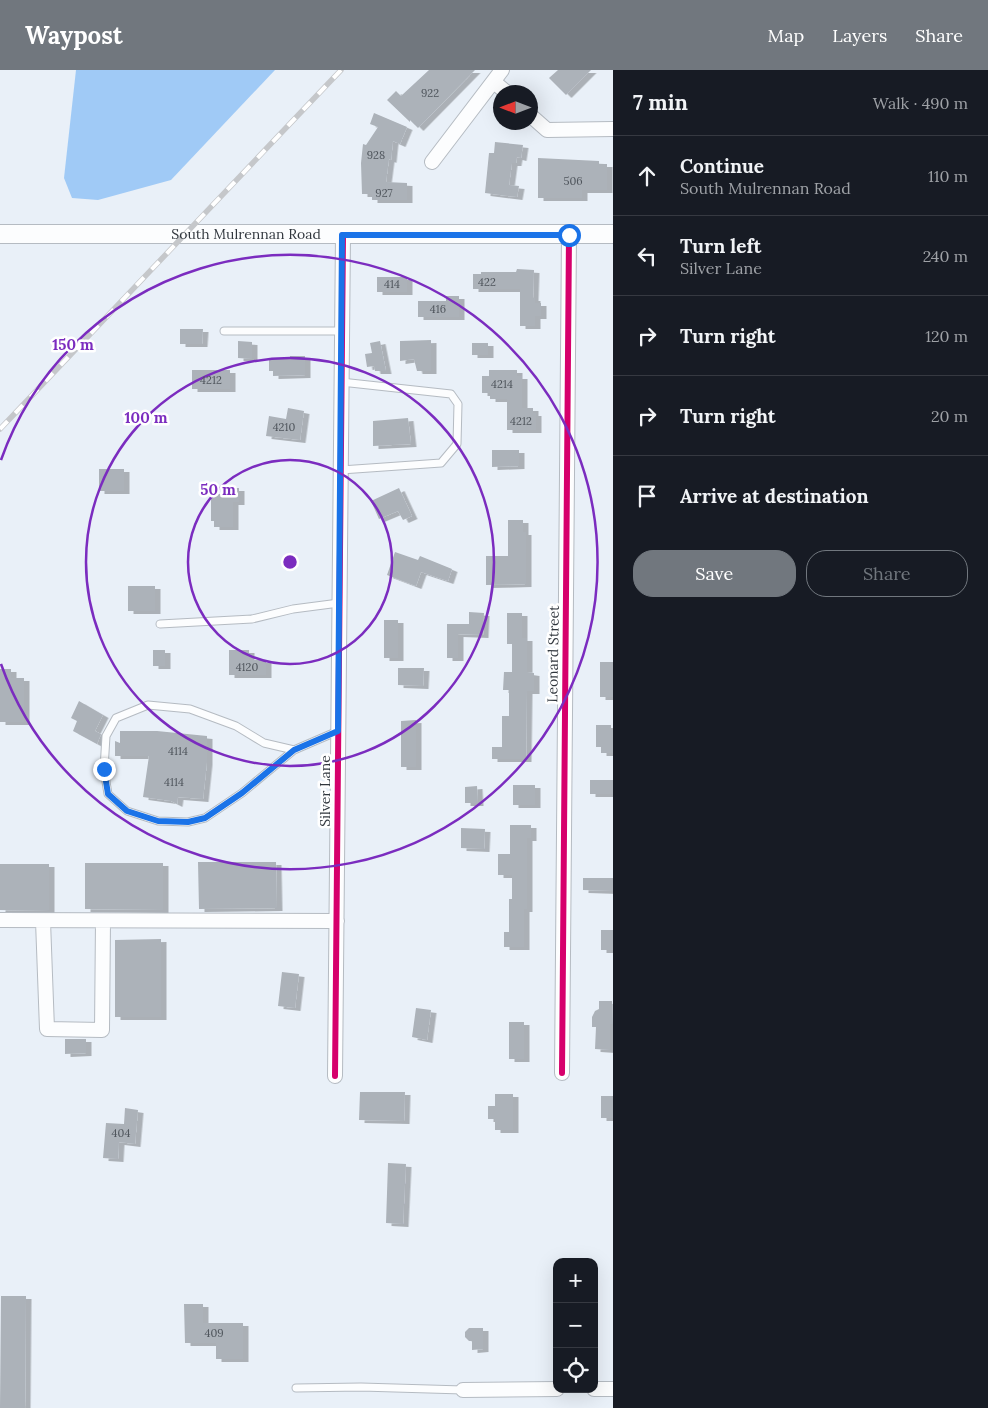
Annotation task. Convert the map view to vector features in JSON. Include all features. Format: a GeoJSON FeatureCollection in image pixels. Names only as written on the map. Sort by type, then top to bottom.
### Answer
{"type":"FeatureCollection","features":[{"type":"Feature","properties":{"kind":"street"},"geometry":{"type":"LineString","coordinates":[[432,162],[502,70]]}},
{"type":"Feature","properties":{"kind":"street"},"geometry":{"type":"LineString","coordinates":[[494,82],[498,85]]}},
{"type":"Feature","properties":{"kind":"street"},"geometry":{"type":"LineString","coordinates":[[538,122],[547,130],[613,129]]}},
{"type":"Feature","properties":{"kind":"street","name":"South Mulrennan Road"},"geometry":{"type":"LineString","coordinates":[[0,234],[613,234]]}},
{"type":"Feature","properties":{"kind":"street","name":"Silver Lane"},"geometry":{"type":"LineString","coordinates":[[335,1076],[342,235]]}},
{"type":"Feature","properties":{"kind":"street","name":"Leonard Street"},"geometry":{"type":"LineString","coordinates":[[562,1073],[569,235]]}},
{"type":"Feature","properties":{"kind":"street"},"geometry":{"type":"LineString","coordinates":[[0,920],[337,921]]}},
{"type":"Feature","properties":{"kind":"street"},"geometry":{"type":"LineString","coordinates":[[43,921],[47,1029],[102,1030],[103,921]]}},
{"type":"Feature","properties":{"kind":"street"},"geometry":{"type":"LineString","coordinates":[[463,1390],[553,1389]]}},
{"type":"Feature","properties":{"kind":"street"},"geometry":{"type":"LineString","coordinates":[[598,1389],[613,1389]]}},
{"type":"Feature","properties":{"kind":"lane"},"geometry":{"type":"LineString","coordinates":[[224,331],[342,331]]}},
{"type":"Feature","properties":{"kind":"lane"},"geometry":{"type":"LineString","coordinates":[[340,470],[441,463],[457,444],[458,404],[451,394],[341,382]]}},
{"type":"Feature","properties":{"kind":"lane"},"geometry":{"type":"LineString","coordinates":[[160,624],[252,619],[293,609],[339,603]]}},
{"type":"Feature","properties":{"kind":"lane"},"geometry":{"type":"LineString","coordinates":[[294,750],[264,743],[236,726],[190,709],[148,705],[116,718],[106,736],[104,769],[108,794],[127,811],[158,821],[188,822],[205,818],[242,793],[294,750],[338,731]]}},
{"type":"Feature","properties":{"kind":"lane"},"geometry":{"type":"LineString","coordinates":[[296,1388],[361,1387],[463,1390]]}},
{"type":"Feature","properties":{"kind":"water"},"geometry":{"type":"Polygon","coordinates":[[[76,70],[275,70],[171,180],[98,200],[72,198],[64,178],[76,70]]]}},
{"type":"Feature","properties":{"kind":"building"},"geometry":{"type":"Polygon","coordinates":[[[429,70],[475,70],[418,128],[387,100],[396,91],[401,96],[429,70]]]}},
{"type":"Feature","properties":{"kind":"building"},"geometry":{"type":"Polygon","coordinates":[[[558,70],[591,70],[566,95],[549,78],[558,70]]]}},
{"type":"Feature","properties":{"kind":"building"},"geometry":{"type":"Polygon","coordinates":[[[374,113],[407,127],[400,144],[393,141],[386,182],[407,183],[407,200],[372,200],[372,194],[362,194],[361,163],[363,144],[366,145],[378,127],[370,124],[374,113]]]}},
{"type":"Feature","properties":{"kind":"building"},"geometry":{"type":"Polygon","coordinates":[[[495,142],[523,145],[521,158],[517,157],[516,163],[512,163],[509,185],[519,186],[517,197],[485,193],[489,153],[494,153],[495,142]]]}},
{"type":"Feature","properties":{"kind":"building"},"geometry":{"type":"Polygon","coordinates":[[[538,158],[599,161],[599,164],[607,164],[607,190],[582,190],[582,198],[538,198],[538,158]]]}},
{"type":"Feature","properties":{"kind":"building"},"geometry":{"type":"Polygon","coordinates":[[[517,269],[534,270],[533,298],[535,298],[535,303],[541,303],[541,316],[535,316],[535,326],[520,326],[520,289],[473,289],[473,274],[481,274],[481,272],[516,272],[517,269]]]}},
{"type":"Feature","properties":{"kind":"building"},"geometry":{"type":"Polygon","coordinates":[[[377,277],[407,277],[407,292],[377,292],[377,277]]]}},
{"type":"Feature","properties":{"kind":"building"},"geometry":{"type":"Polygon","coordinates":[[[446,296],[459,296],[459,317],[418,317],[418,301],[446,301],[446,296]]]}},
{"type":"Feature","properties":{"kind":"building"},"geometry":{"type":"Polygon","coordinates":[[[180,329],[203,329],[202,344],[180,344],[180,329]]]}},
{"type":"Feature","properties":{"kind":"building"},"geometry":{"type":"Polygon","coordinates":[[[431,340],[431,371],[417,371],[414,359],[400,361],[400,341],[431,340]]]}},
{"type":"Feature","properties":{"kind":"building"},"geometry":{"type":"Polygon","coordinates":[[[238,341],[252,342],[252,359],[238,358],[238,341]]]}},
{"type":"Feature","properties":{"kind":"building"},"geometry":{"type":"Polygon","coordinates":[[[380,341],[386,371],[375,371],[374,366],[367,367],[365,354],[372,353],[370,343],[380,341]]]}},
{"type":"Feature","properties":{"kind":"building"},"geometry":{"type":"Polygon","coordinates":[[[472,343],[488,343],[488,355],[472,355],[472,343]]]}},
{"type":"Feature","properties":{"kind":"building"},"geometry":{"type":"Polygon","coordinates":[[[290,356],[305,356],[305,375],[273,376],[273,371],[269,371],[269,358],[290,358],[290,356]]]}},
{"type":"Feature","properties":{"kind":"building"},"geometry":{"type":"Polygon","coordinates":[[[192,370],[230,370],[230,389],[192,389],[192,370]]]}},
{"type":"Feature","properties":{"kind":"building"},"geometry":{"type":"Polygon","coordinates":[[[489,370],[517,370],[517,376],[522,376],[522,408],[533,408],[533,413],[536,413],[536,430],[507,430],[507,399],[490,399],[490,393],[482,393],[482,376],[489,376],[489,370]]]}},
{"type":"Feature","properties":{"kind":"building"},"geometry":{"type":"Polygon","coordinates":[[[288,408],[304,411],[300,440],[266,436],[269,416],[286,419],[288,408]]]}},
{"type":"Feature","properties":{"kind":"building"},"geometry":{"type":"Polygon","coordinates":[[[408,418],[411,444],[373,446],[373,421],[408,418]]]}},
{"type":"Feature","properties":{"kind":"building"},"geometry":{"type":"Polygon","coordinates":[[[492,450],[519,450],[519,466],[492,467],[492,450]]]}},
{"type":"Feature","properties":{"kind":"building"},"geometry":{"type":"Polygon","coordinates":[[[99,469],[124,469],[124,491],[99,491],[99,469]]]}},
{"type":"Feature","properties":{"kind":"building"},"geometry":{"type":"Polygon","coordinates":[[[222,488],[239,488],[239,502],[233,502],[233,527],[214,527],[214,521],[211,521],[211,494],[222,494],[222,488]]]}},
{"type":"Feature","properties":{"kind":"building"},"geometry":{"type":"Polygon","coordinates":[[[399,488],[412,516],[403,520],[398,511],[379,519],[371,501],[399,488]]]}},
{"type":"Feature","properties":{"kind":"building"},"geometry":{"type":"Polygon","coordinates":[[[508,520],[523,520],[523,532],[526,532],[526,584],[486,585],[486,556],[508,556],[508,520]]]}},
{"type":"Feature","properties":{"kind":"building"},"geometry":{"type":"Polygon","coordinates":[[[395,552],[418,560],[420,556],[452,569],[448,581],[421,572],[416,586],[387,575],[395,552]]]}},
{"type":"Feature","properties":{"kind":"building"},"geometry":{"type":"Polygon","coordinates":[[[128,586],[155,586],[155,611],[128,611],[128,586]]]}},
{"type":"Feature","properties":{"kind":"building"},"geometry":{"type":"Polygon","coordinates":[[[469,612],[484,613],[483,635],[458,634],[458,658],[447,658],[447,624],[469,624],[469,612]]]}},
{"type":"Feature","properties":{"kind":"building"},"geometry":{"type":"Polygon","coordinates":[[[507,613],[522,613],[522,638],[527,638],[527,672],[534,673],[534,691],[527,691],[526,759],[492,759],[492,747],[502,747],[502,716],[509,716],[509,690],[503,690],[504,672],[512,672],[512,644],[507,644],[507,613]]]}},
{"type":"Feature","properties":{"kind":"building"},"geometry":{"type":"Polygon","coordinates":[[[384,620],[398,620],[398,658],[384,658],[384,620]]]}},
{"type":"Feature","properties":{"kind":"building"},"geometry":{"type":"Polygon","coordinates":[[[153,650],[165,650],[165,666],[153,666],[153,650]]]}},
{"type":"Feature","properties":{"kind":"building"},"geometry":{"type":"Polygon","coordinates":[[[229,650],[249,650],[249,660],[266,660],[266,675],[229,675],[229,650]]]}},
{"type":"Feature","properties":{"kind":"building"},"geometry":{"type":"Polygon","coordinates":[[[600,662],[613,662],[613,697],[600,697],[600,662]]]}},
{"type":"Feature","properties":{"kind":"building"},"geometry":{"type":"Polygon","coordinates":[[[398,668],[424,668],[423,686],[398,685],[398,668]]]}},
{"type":"Feature","properties":{"kind":"building"},"geometry":{"type":"Polygon","coordinates":[[[0,669],[11,669],[11,678],[24,678],[24,722],[0,722],[0,669]]]}},
{"type":"Feature","properties":{"kind":"building"},"geometry":{"type":"Polygon","coordinates":[[[79,701],[103,715],[95,731],[101,734],[97,744],[73,731],[77,721],[71,718],[79,701]]]}},
{"type":"Feature","properties":{"kind":"building"},"geometry":{"type":"Polygon","coordinates":[[[416,720],[416,767],[401,767],[401,721],[416,720]]]}},
{"type":"Feature","properties":{"kind":"building"},"geometry":{"type":"Polygon","coordinates":[[[596,725],[611,725],[611,730],[613,730],[613,753],[601,753],[601,747],[596,747],[596,725]]]}},
{"type":"Feature","properties":{"kind":"building"},"geometry":{"type":"Polygon","coordinates":[[[120,731],[157,731],[207,736],[207,762],[203,799],[178,797],[177,804],[171,801],[143,797],[149,756],[115,756],[115,741],[120,743],[120,731]]]}},
{"type":"Feature","properties":{"kind":"building"},"geometry":{"type":"Polygon","coordinates":[[[590,780],[613,780],[613,794],[590,794],[590,780]]]}},
{"type":"Feature","properties":{"kind":"building"},"geometry":{"type":"Polygon","coordinates":[[[513,785],[535,785],[535,805],[513,805],[513,785]]]}},
{"type":"Feature","properties":{"kind":"building"},"geometry":{"type":"Polygon","coordinates":[[[477,786],[478,803],[465,803],[465,787],[477,786]]]}},
{"type":"Feature","properties":{"kind":"building"},"geometry":{"type":"Polygon","coordinates":[[[510,825],[531,825],[531,838],[527,838],[527,909],[524,909],[524,947],[504,947],[504,932],[509,932],[509,899],[512,899],[512,875],[498,875],[498,854],[510,854],[510,825]]]}},
{"type":"Feature","properties":{"kind":"building"},"geometry":{"type":"Polygon","coordinates":[[[461,828],[485,829],[484,849],[461,848],[461,828]]]}},
{"type":"Feature","properties":{"kind":"building"},"geometry":{"type":"Polygon","coordinates":[[[198,862],[276,862],[277,908],[199,909],[198,862]]]}},
{"type":"Feature","properties":{"kind":"building"},"geometry":{"type":"Polygon","coordinates":[[[85,863],[163,863],[163,910],[85,909],[85,863]]]}},
{"type":"Feature","properties":{"kind":"building"},"geometry":{"type":"Polygon","coordinates":[[[0,864],[49,864],[49,911],[0,910],[0,864]]]}},
{"type":"Feature","properties":{"kind":"building"},"geometry":{"type":"Polygon","coordinates":[[[583,878],[613,878],[613,891],[583,890],[583,878]]]}},
{"type":"Feature","properties":{"kind":"building"},"geometry":{"type":"Polygon","coordinates":[[[601,930],[613,930],[613,950],[601,950],[601,930]]]}},
{"type":"Feature","properties":{"kind":"building"},"geometry":{"type":"Polygon","coordinates":[[[161,939],[161,1017],[115,1017],[115,940],[161,939]]]}},
{"type":"Feature","properties":{"kind":"building"},"geometry":{"type":"Polygon","coordinates":[[[282,972],[299,974],[295,1008],[278,1006],[282,972]]]}},
{"type":"Feature","properties":{"kind":"building"},"geometry":{"type":"Polygon","coordinates":[[[599,1001],[612,1001],[613,1024],[610,1024],[610,1050],[595,1049],[596,1027],[592,1027],[592,1017],[595,1011],[599,1009],[599,1001]]]}},
{"type":"Feature","properties":{"kind":"building"},"geometry":{"type":"Polygon","coordinates":[[[416,1008],[431,1010],[427,1040],[412,1037],[416,1008]]]}},
{"type":"Feature","properties":{"kind":"building"},"geometry":{"type":"Polygon","coordinates":[[[509,1022],[524,1022],[524,1059],[509,1059],[509,1022]]]}},
{"type":"Feature","properties":{"kind":"building"},"geometry":{"type":"Polygon","coordinates":[[[65,1039],[86,1039],[86,1053],[65,1054],[65,1039]]]}},
{"type":"Feature","properties":{"kind":"building"},"geometry":{"type":"Polygon","coordinates":[[[360,1092],[405,1092],[404,1121],[359,1120],[360,1092]]]}},
{"type":"Feature","properties":{"kind":"building"},"geometry":{"type":"Polygon","coordinates":[[[495,1094],[513,1094],[513,1130],[495,1130],[495,1119],[488,1119],[488,1106],[495,1106],[495,1094]]]}},
{"type":"Feature","properties":{"kind":"building"},"geometry":{"type":"Polygon","coordinates":[[[601,1096],[613,1096],[613,1118],[601,1118],[601,1096]]]}},
{"type":"Feature","properties":{"kind":"building"},"geometry":{"type":"Polygon","coordinates":[[[125,1108],[138,1110],[135,1144],[119,1142],[118,1159],[103,1158],[106,1123],[124,1124],[125,1108]]]}},
{"type":"Feature","properties":{"kind":"building"},"geometry":{"type":"Polygon","coordinates":[[[388,1163],[406,1164],[403,1224],[386,1223],[388,1163]]]}},
{"type":"Feature","properties":{"kind":"building"},"geometry":{"type":"Polygon","coordinates":[[[1,1296],[26,1296],[25,1408],[0,1408],[1,1296]]]}},
{"type":"Feature","properties":{"kind":"building"},"geometry":{"type":"Polygon","coordinates":[[[184,1304],[203,1304],[203,1323],[243,1323],[243,1359],[216,1359],[216,1343],[185,1343],[184,1304]]]}},
{"type":"Feature","properties":{"kind":"building"},"geometry":{"type":"Polygon","coordinates":[[[469,1328],[483,1328],[483,1349],[472,1350],[472,1341],[465,1337],[465,1332],[469,1328]]]}},
{"type":"Feature","properties":{"kind":"railway"},"geometry":{"type":"LineString","coordinates":[[0,429],[341,70]]}},
{"type":"Feature","properties":{"kind":"cycle path"},"geometry":{"type":"LineString","coordinates":[[335,1076],[343,235]]}},
{"type":"Feature","properties":{"kind":"cycle path"},"geometry":{"type":"LineString","coordinates":[[562,1073],[569,235]]}},
{"type":"Feature","properties":{"kind":"route"},"geometry":{"type":"LineString","coordinates":[[104,769],[108,794],[127,811],[158,821],[188,822],[205,818],[242,793],[294,750],[338,731],[342,235],[569,235]]}}]}
